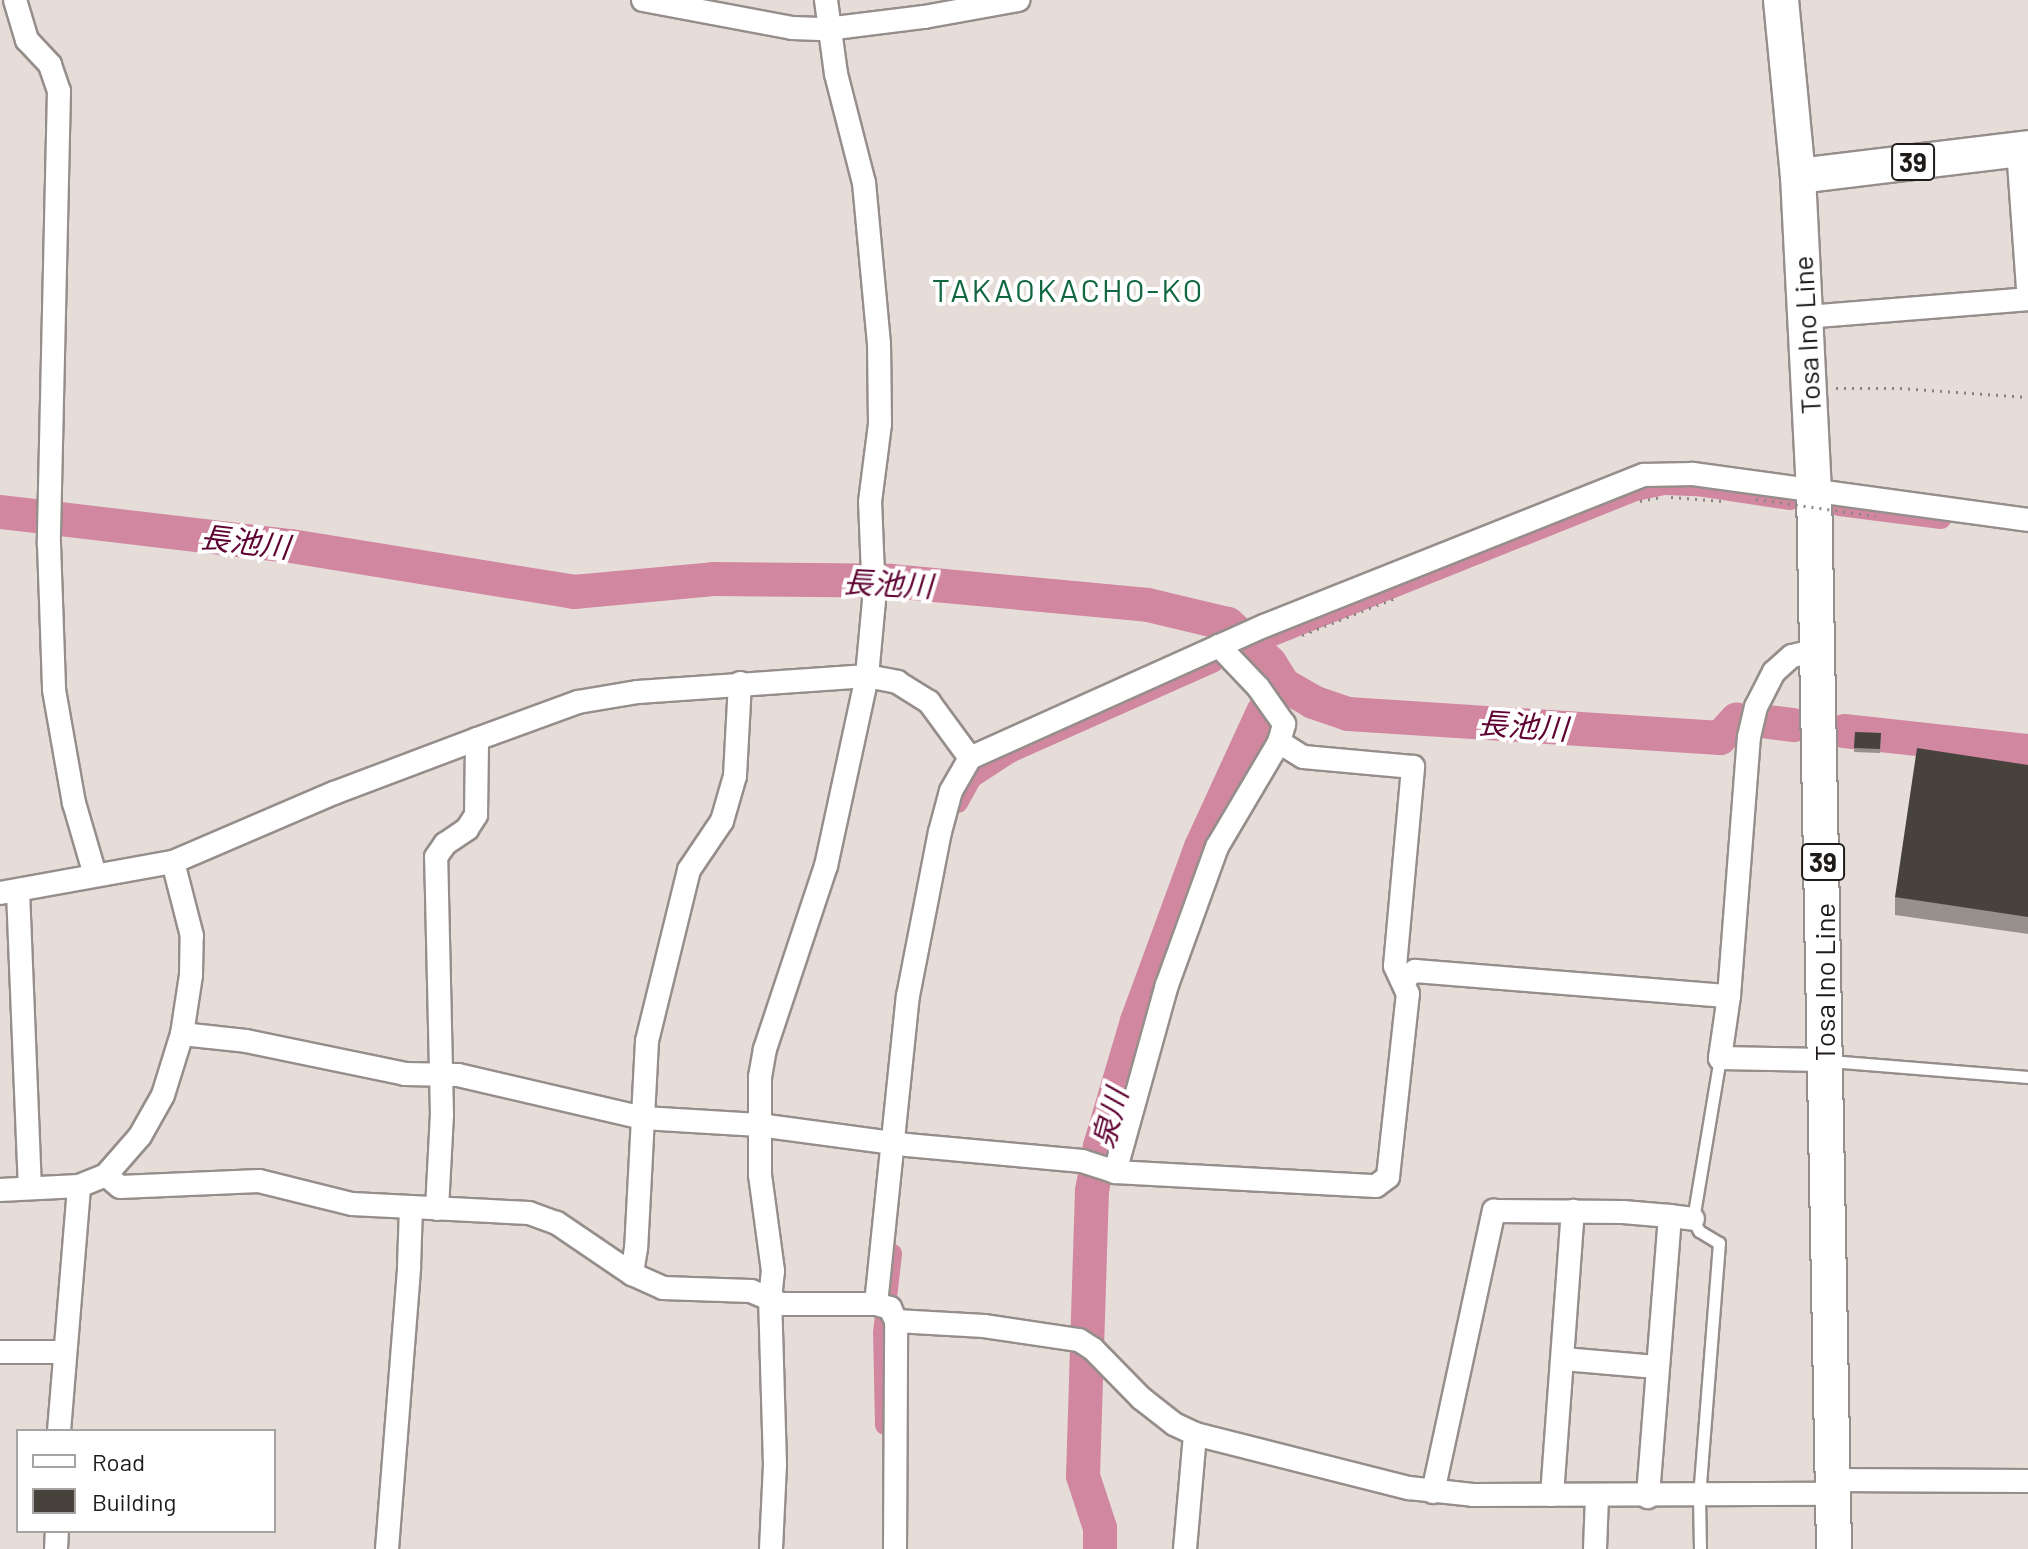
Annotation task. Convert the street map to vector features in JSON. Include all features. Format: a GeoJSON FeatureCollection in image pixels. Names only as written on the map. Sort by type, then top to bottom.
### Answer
{"type":"FeatureCollection","features":[{"type":"Feature","properties":{"kind":"main road","name":"Tosa Ino Line"},"geometry":{"type":"LineString","coordinates":[[1781,0],[1798,176],[1814,489],[1834,1549]]}},
{"type":"Feature","properties":{"kind":"main road","name":"39"},"geometry":{"type":"LineString","coordinates":[[1798,176],[2023,148]]}},
{"type":"Feature","properties":{"kind":"street"},"geometry":{"type":"LineString","coordinates":[[15,0],[27,40],[50,65],[59,91],[49,544],[54,690],[74,803],[95,875]]}},
{"type":"Feature","properties":{"kind":"street"},"geometry":{"type":"LineString","coordinates":[[643,0],[792,28],[827,29],[924,17],[1018,0]]}},
{"type":"Feature","properties":{"kind":"street"},"geometry":{"type":"LineString","coordinates":[[771,1549],[775,1465],[770,1299],[773,1271],[757,1125],[765,1049],[826,866],[867,676],[874,600],[870,502],[880,424],[879,344],[864,183],[827,29],[826,0]]}},
{"type":"Feature","properties":{"kind":"street"},"geometry":{"type":"LineString","coordinates":[[2023,148],[2028,287]]}},
{"type":"Feature","properties":{"kind":"street"},"geometry":{"type":"LineString","coordinates":[[1806,317],[2028,299]]}},
{"type":"Feature","properties":{"kind":"street"},"geometry":{"type":"LineString","coordinates":[[895,1549],[886,1309],[908,996],[940,832],[951,791],[970,758],[1264,626],[1644,475],[1693,474],[2028,520]]}},
{"type":"Feature","properties":{"kind":"street"},"geometry":{"type":"LineString","coordinates":[[1102,1169],[1217,847],[1279,742],[1284,724],[1279,713],[1224,644]]}},
{"type":"Feature","properties":{"kind":"street"},"geometry":{"type":"LineString","coordinates":[[1819,650],[1792,656],[1774,672],[1756,707],[1749,737],[1729,996],[1720,1058],[1824,1060]]}},
{"type":"Feature","properties":{"kind":"street"},"geometry":{"type":"LineString","coordinates":[[30,1187],[9,892],[173,862],[334,793],[578,702],[638,692],[867,676],[897,682],[929,702],[970,758]]}},
{"type":"Feature","properties":{"kind":"street"},"geometry":{"type":"LineString","coordinates":[[632,1274],[647,1041],[689,870],[722,821],[735,776],[740,683]]}},
{"type":"Feature","properties":{"kind":"street"},"geometry":{"type":"LineString","coordinates":[[437,1209],[441,1075],[436,857],[445,844],[467,829],[476,815],[477,739]]}},
{"type":"Feature","properties":{"kind":"street"},"geometry":{"type":"LineString","coordinates":[[182,1034],[246,1041],[405,1074],[458,1075],[643,1118],[757,1125],[1102,1169],[1376,1186],[1388,1177],[1408,994],[1395,966],[1413,767],[1303,757],[1279,742]]}},
{"type":"Feature","properties":{"kind":"street"},"geometry":{"type":"LineString","coordinates":[[0,1190],[79,1186],[106,1175],[140,1136],[163,1095],[182,1034],[191,975],[192,936],[173,862]]}},
{"type":"Feature","properties":{"kind":"street"},"geometry":{"type":"LineString","coordinates":[[1402,980],[1415,971],[1729,996]]}},
{"type":"Feature","properties":{"kind":"street"},"geometry":{"type":"LineString","coordinates":[[106,1175],[120,1187],[259,1181],[352,1204],[529,1213],[557,1223],[632,1274],[663,1288],[751,1291],[781,1304],[886,1309],[1086,1344],[1141,1398],[1174,1424],[1195,1434],[1433,1492],[1699,1497],[1832,1487],[2028,1481]]}},
{"type":"Feature","properties":{"kind":"street"},"geometry":{"type":"LineString","coordinates":[[59,1429],[79,1186]]}},
{"type":"Feature","properties":{"kind":"street"},"geometry":{"type":"LineString","coordinates":[[387,1549],[411,1208]]}},
{"type":"Feature","properties":{"kind":"street"},"geometry":{"type":"LineString","coordinates":[[1433,1492],[1494,1211],[1573,1211],[1693,1219]]}},
{"type":"Feature","properties":{"kind":"street"},"geometry":{"type":"LineString","coordinates":[[1552,1495],[1573,1211]]}},
{"type":"Feature","properties":{"kind":"street"},"geometry":{"type":"LineString","coordinates":[[1648,1497],[1670,1216]]}},
{"type":"Feature","properties":{"kind":"street"},"geometry":{"type":"LineString","coordinates":[[0,1352],[63,1352]]}},
{"type":"Feature","properties":{"kind":"street"},"geometry":{"type":"LineString","coordinates":[[1563,1359],[1657,1367]]}},
{"type":"Feature","properties":{"kind":"street"},"geometry":{"type":"LineString","coordinates":[[1185,1549],[1195,1434]]}},
{"type":"Feature","properties":{"kind":"street"},"geometry":{"type":"LineString","coordinates":[[1595,1549],[1597,1496]]}},
{"type":"Feature","properties":{"kind":"lane"},"geometry":{"type":"LineString","coordinates":[[1700,1549],[1699,1497],[1719,1243],[1699,1231],[1693,1219],[1720,1058]]}},
{"type":"Feature","properties":{"kind":"lane"},"geometry":{"type":"LineString","coordinates":[[1824,1060],[2028,1077]]}},
{"type":"Feature","properties":{"kind":"path"},"geometry":{"type":"LineString","coordinates":[[1809,388],[1900,388],[2028,397]]}},
{"type":"Feature","properties":{"kind":"path"},"geometry":{"type":"LineString","coordinates":[[1636,501],[1664,496],[1727,501]]}},
{"type":"Feature","properties":{"kind":"path"},"geometry":{"type":"LineString","coordinates":[[1747,500],[1876,516]]}},
{"type":"Feature","properties":{"kind":"path"},"geometry":{"type":"LineString","coordinates":[[1297,637],[1408,593]]}},
{"type":"Feature","properties":{"kind":"building"},"geometry":{"type":"Polygon","coordinates":[[[1855,732],[1881,733],[1880,749],[1854,748],[1855,732]]]}},
{"type":"Feature","properties":{"kind":"building"},"geometry":{"type":"Polygon","coordinates":[[[1917,748],[2028,765],[2028,917],[1895,897],[1917,748]]]}},
{"type":"Feature","properties":{"kind":"waterway"},"geometry":{"type":"LineString","coordinates":[[1243,648],[1636,491],[1665,485],[1698,486],[1790,500]]}},
{"type":"Feature","properties":{"kind":"waterway"},"geometry":{"type":"LineString","coordinates":[[1839,506],[1941,519]]}},
{"type":"Feature","properties":{"kind":"waterway","name":"長池川"},"geometry":{"type":"LineString","coordinates":[[0,512],[291,546],[574,592],[713,579],[891,581],[1148,605],[1228,624],[1270,663],[1284,685],[1313,702],[1348,714],[1720,738],[1737,719]]}},
{"type":"Feature","properties":{"kind":"waterway"},"geometry":{"type":"LineString","coordinates":[[958,803],[972,778],[1010,753],[1214,662]]}},
{"type":"Feature","properties":{"kind":"waterway","name":"泉川"},"geometry":{"type":"LineString","coordinates":[[1100,1549],[1100,1528],[1083,1476],[1092,1191],[1100,1146],[1137,1021],[1201,847],[1263,712]]}},
{"type":"Feature","properties":{"kind":"waterway","name":"長池川"},"geometry":{"type":"LineString","coordinates":[[1768,722],[1794,725]]}},
{"type":"Feature","properties":{"kind":"waterway","name":"長池川"},"geometry":{"type":"LineString","coordinates":[[1844,731],[2028,751]]}},
{"type":"Feature","properties":{"kind":"waterway"},"geometry":{"type":"LineString","coordinates":[[885,1425],[883,1333],[892,1254]]}},
{"type":"Feature","properties":{"kind":"district","name":"TAKAOKACHO-KO"},"geometry":{"type":"Point","coordinates":[1068,289]}}]}
